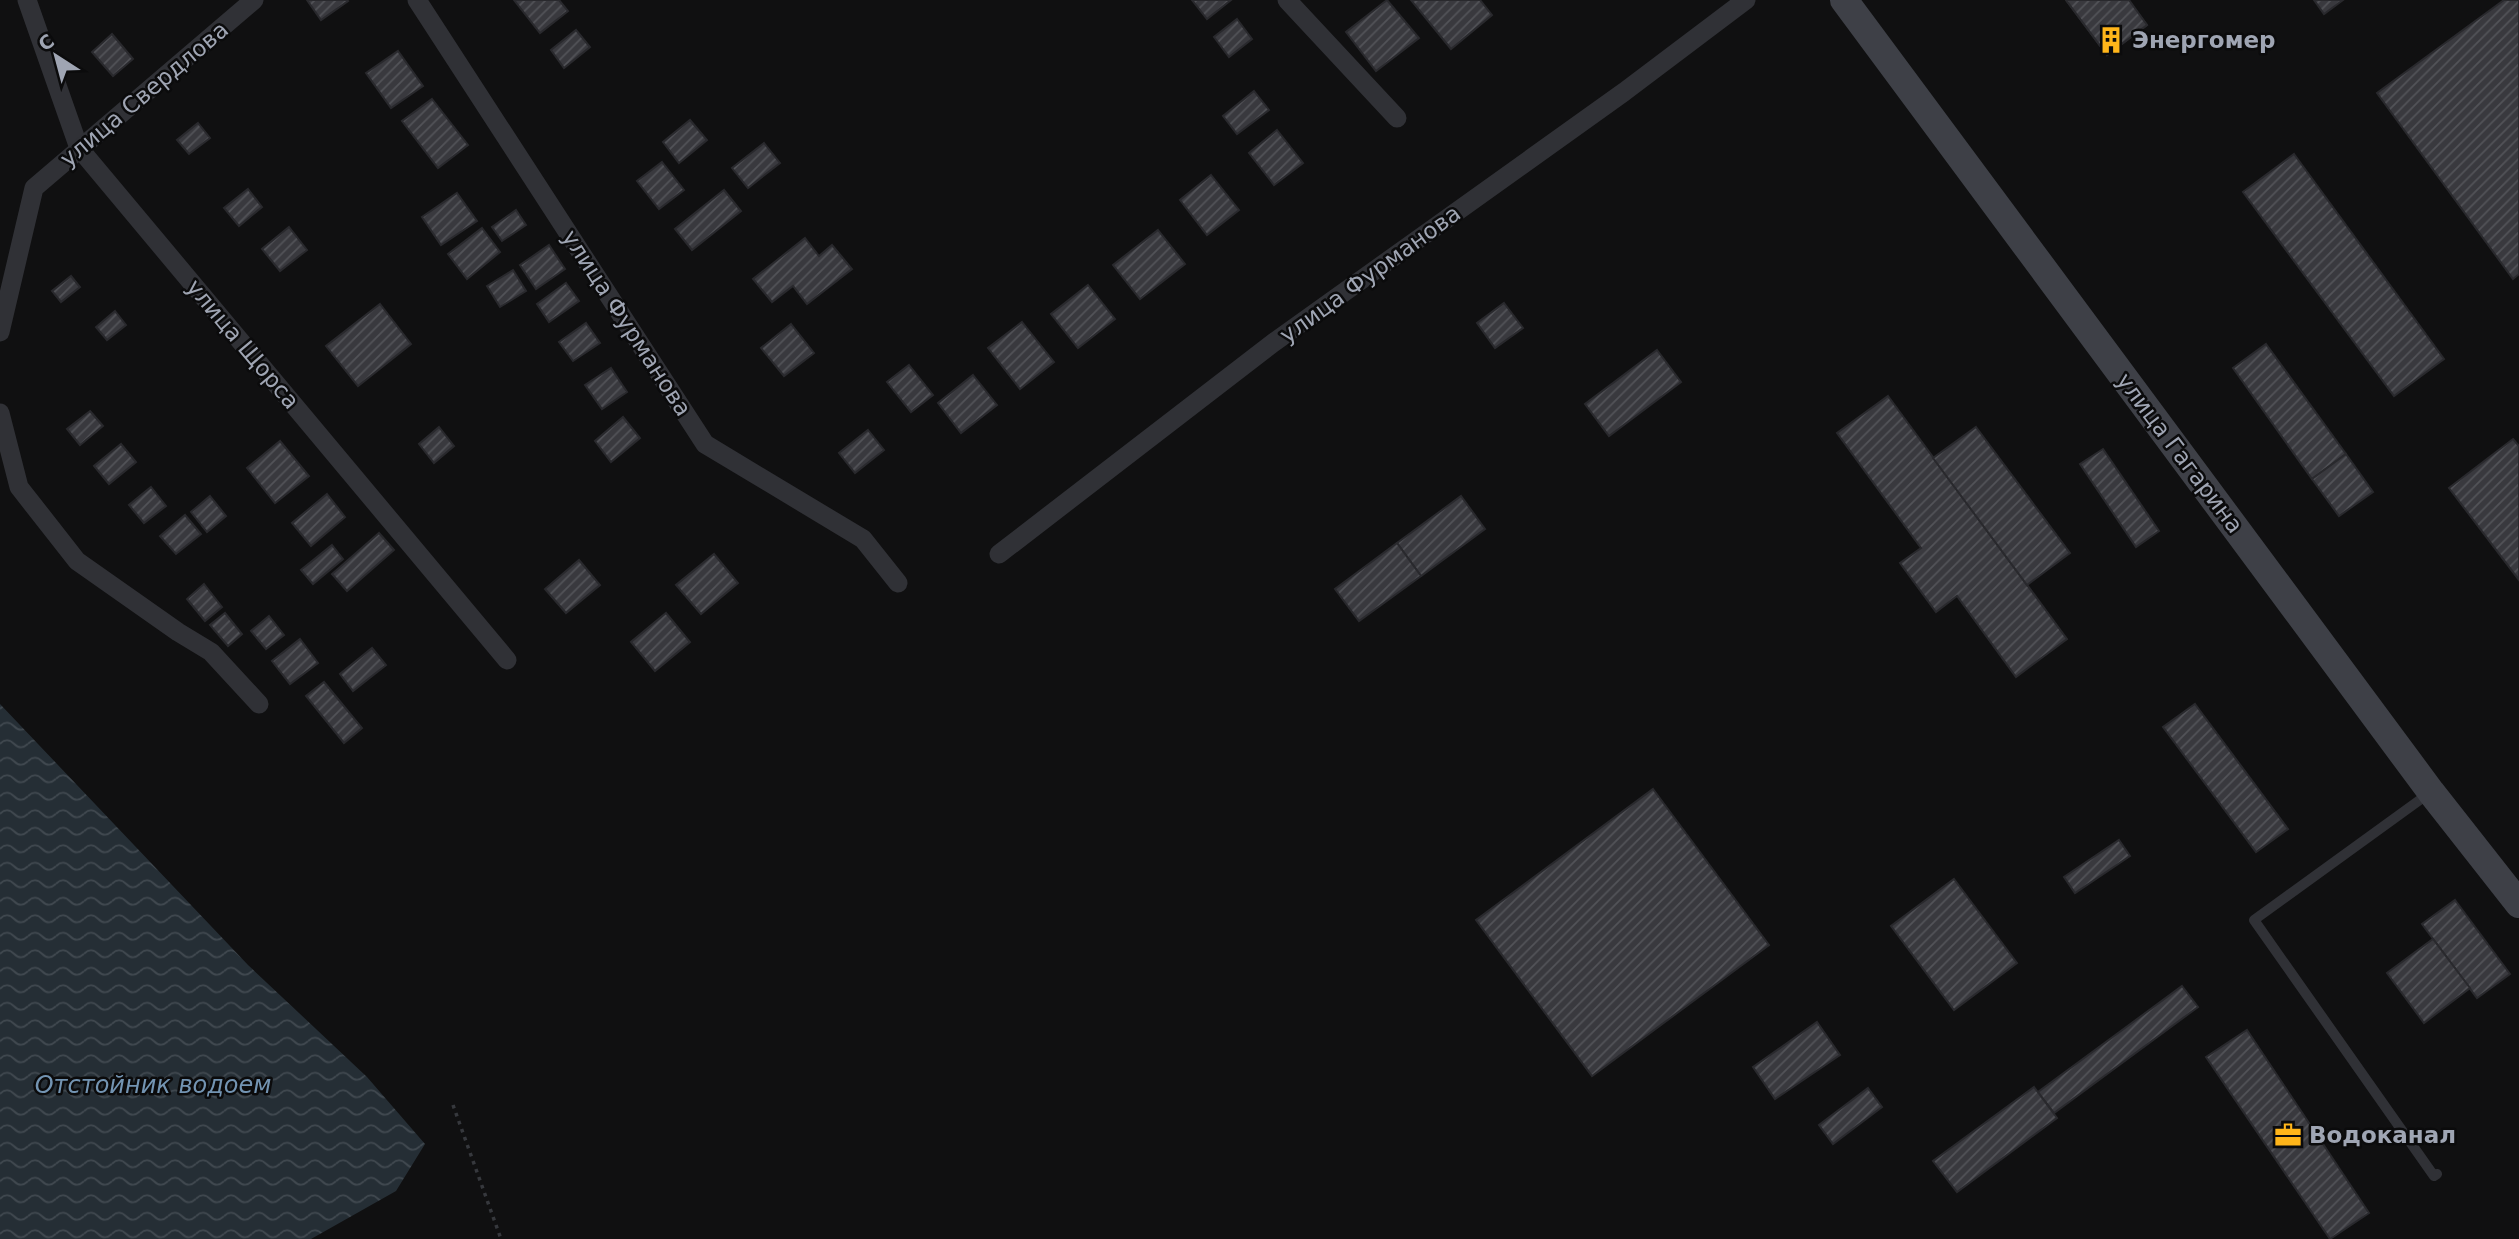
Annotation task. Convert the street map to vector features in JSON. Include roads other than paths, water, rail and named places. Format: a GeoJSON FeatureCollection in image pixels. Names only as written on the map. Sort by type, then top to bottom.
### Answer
{"type":"FeatureCollection","features":[{"type":"Feature","properties":{"kind":"main road","name":"улица Гагарина"},"geometry":{"type":"LineString","coordinates":[[1844,0],[2431,792],[2519,904]]}},
{"type":"Feature","properties":{"kind":"street","name":"улица Щорса"},"geometry":{"type":"LineString","coordinates":[[27,0],[79,148],[507,660]]}},
{"type":"Feature","properties":{"kind":"street","name":"улица Свердлова"},"geometry":{"type":"LineString","coordinates":[[0,331],[34,188],[254,0]]}},
{"type":"Feature","properties":{"kind":"street","name":"улица Фурманова"},"geometry":{"type":"LineString","coordinates":[[417,0],[705,444],[863,539],[898,583]]}},
{"type":"Feature","properties":{"kind":"street"},"geometry":{"type":"LineString","coordinates":[[1287,0],[1396,118]]}},
{"type":"Feature","properties":{"kind":"street","name":"улица Фурманова"},"geometry":{"type":"LineString","coordinates":[[999,554],[1273,344],[1625,92],[1746,0]]}},
{"type":"Feature","properties":{"kind":"street"},"geometry":{"type":"LineString","coordinates":[[0,413],[19,487],[77,561],[211,652],[258,704]]}},
{"type":"Feature","properties":{"kind":"lane"},"geometry":{"type":"LineString","coordinates":[[2431,792],[2254,920],[2434,1176],[2437,1174]]}},
{"type":"Feature","properties":{"kind":"water","name":"Отстойник водоем"},"geometry":{"type":"Polygon","coordinates":[[[0,704],[248,965],[367,1077],[425,1144],[396,1191],[311,1239],[0,1239],[0,704]]]}},
{"type":"Feature","properties":{"kind":"place","name":"Энергомер"},"geometry":{"type":"Point","coordinates":[2111,40]}},
{"type":"Feature","properties":{"kind":"place","name":"Водоканал"},"geometry":{"type":"Point","coordinates":[2288,1135]}}]}
